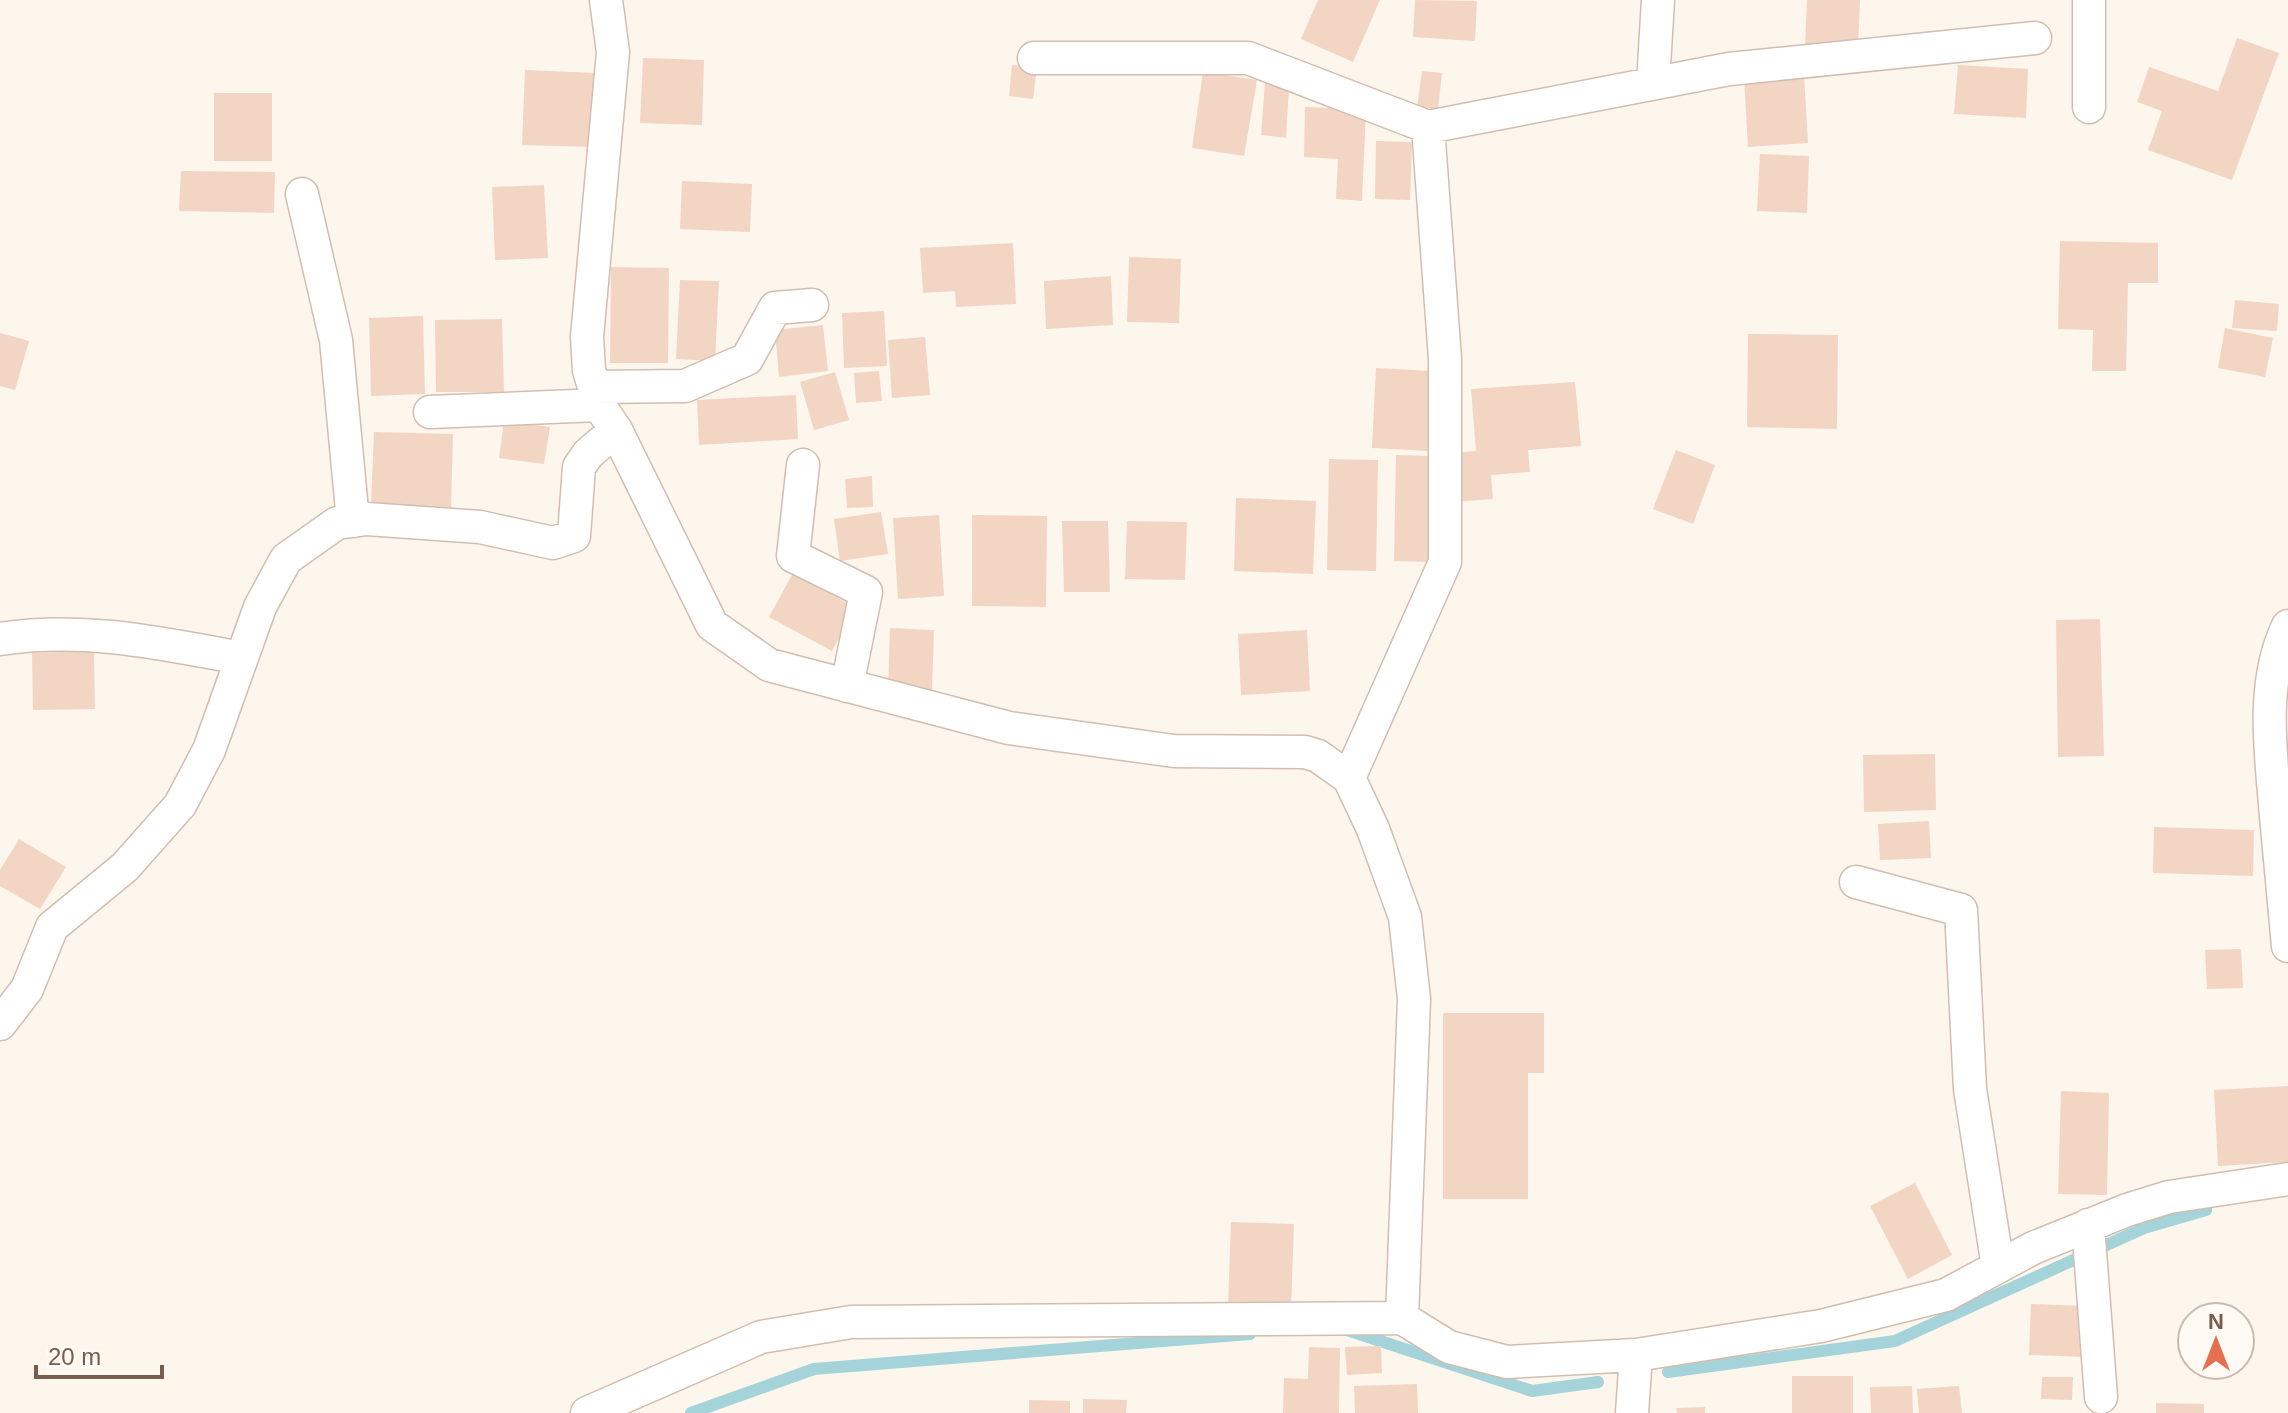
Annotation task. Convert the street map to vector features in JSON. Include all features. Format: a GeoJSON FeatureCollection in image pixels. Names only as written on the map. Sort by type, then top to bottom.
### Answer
{"type":"FeatureCollection","features":[{"type":"Feature","properties":{"kind":"street"},"geometry":{"type":"LineString","coordinates":[[606,0],[613,52],[587,337],[589,370],[603,407],[712,625],[769,665],[1024,730],[1174,751],[1246,753],[1275,749],[1305,752],[1318,756],[1349,778],[1373,829],[1405,917],[1414,999],[1402,1318]]}},
{"type":"Feature","properties":{"kind":"street"},"geometry":{"type":"LineString","coordinates":[[1653,83],[1658,0]]}},
{"type":"Feature","properties":{"kind":"street"},"geometry":{"type":"LineString","coordinates":[[2089,0],[2089,107]]}},
{"type":"Feature","properties":{"kind":"street"},"geometry":{"type":"LineString","coordinates":[[1034,58],[1248,58],[1428,127],[1729,69],[2035,38]]}},
{"type":"Feature","properties":{"kind":"street"},"geometry":{"type":"LineString","coordinates":[[1349,778],[1445,562],[1445,359],[1428,127]]}},
{"type":"Feature","properties":{"kind":"street"},"geometry":{"type":"LineString","coordinates":[[302,194],[336,340],[353,521]]}},
{"type":"Feature","properties":{"kind":"street"},"geometry":{"type":"LineString","coordinates":[[430,412],[603,407],[685,386],[747,359],[775,308],[812,305]]}},
{"type":"Feature","properties":{"kind":"street"},"geometry":{"type":"LineString","coordinates":[[0,1024],[27,989],[52,927],[125,867],[180,805],[209,750],[260,607],[286,559],[337,523],[367,519],[480,527],[553,543],[574,536],[579,467],[588,454],[603,407]]}},
{"type":"Feature","properties":{"kind":"street"},"geometry":{"type":"LineString","coordinates":[[803,465],[793,556],[866,592],[847,686]]}},
{"type":"Feature","properties":{"kind":"street"},"geometry":{"type":"LineString","coordinates":[[2288,626],[2279,646],[2270,694],[2272,760],[2288,946]]}},
{"type":"Feature","properties":{"kind":"street"},"geometry":{"type":"LineString","coordinates":[[0,639],[113,635],[241,658]]}},
{"type":"Feature","properties":{"kind":"street"},"geometry":{"type":"LineString","coordinates":[[1856,882],[1961,910],[1970,1089],[1998,1267]]}},
{"type":"Feature","properties":{"kind":"street"},"geometry":{"type":"LineString","coordinates":[[587,1413],[761,1337],[851,1322],[1402,1318],[1449,1347],[1507,1362],[1636,1355],[1821,1326],[1932,1299],[1946,1295],[2033,1248],[2169,1197],[2288,1179]]}},
{"type":"Feature","properties":{"kind":"street"},"geometry":{"type":"LineString","coordinates":[[2088,1225],[2101,1397]]}},
{"type":"Feature","properties":{"kind":"street"},"geometry":{"type":"LineString","coordinates":[[1632,1413],[1636,1355]]}},
{"type":"Feature","properties":{"kind":"building"},"geometry":{"type":"Polygon","coordinates":[[[1318,0],[1380,0],[1353,62],[1301,39],[1318,0]]]}},
{"type":"Feature","properties":{"kind":"building"},"geometry":{"type":"Polygon","coordinates":[[[1415,0],[1477,1],[1475,41],[1413,37],[1415,0]]]}},
{"type":"Feature","properties":{"kind":"building"},"geometry":{"type":"Polygon","coordinates":[[[1807,0],[1860,0],[1858,48],[1805,46],[1807,0]]]}},
{"type":"Feature","properties":{"kind":"building"},"geometry":{"type":"Polygon","coordinates":[[[2237,38],[2279,53],[2232,180],[2148,150],[2162,111],[2137,102],[2149,67],[2218,91],[2237,38]]]}},
{"type":"Feature","properties":{"kind":"building"},"geometry":{"type":"Polygon","coordinates":[[[643,58],[704,60],[702,125],[640,123],[643,58]]]}},
{"type":"Feature","properties":{"kind":"building"},"geometry":{"type":"Polygon","coordinates":[[[1012,65],[1037,67],[1033,99],[1009,96],[1012,65]]]}},
{"type":"Feature","properties":{"kind":"building"},"geometry":{"type":"Polygon","coordinates":[[[1958,65],[2028,69],[2026,118],[1954,114],[1958,65]]]}},
{"type":"Feature","properties":{"kind":"building"},"geometry":{"type":"Polygon","coordinates":[[[525,70],[596,73],[594,147],[522,145],[525,70]]]}},
{"type":"Feature","properties":{"kind":"building"},"geometry":{"type":"Polygon","coordinates":[[[1422,71],[1442,73],[1438,109],[1417,107],[1422,71]]]}},
{"type":"Feature","properties":{"kind":"building"},"geometry":{"type":"Polygon","coordinates":[[[1203,72],[1257,80],[1244,156],[1192,148],[1203,72]]]}},
{"type":"Feature","properties":{"kind":"building"},"geometry":{"type":"Polygon","coordinates":[[[1804,74],[1808,143],[1748,147],[1744,78],[1804,74]]]}},
{"type":"Feature","properties":{"kind":"building"},"geometry":{"type":"Polygon","coordinates":[[[1265,83],[1289,86],[1286,138],[1261,135],[1265,83]]]}},
{"type":"Feature","properties":{"kind":"building"},"geometry":{"type":"Polygon","coordinates":[[[214,93],[272,93],[272,161],[214,161],[214,93]]]}},
{"type":"Feature","properties":{"kind":"building"},"geometry":{"type":"Polygon","coordinates":[[[1305,107],[1366,109],[1362,201],[1336,199],[1338,159],[1304,157],[1305,107]]]}},
{"type":"Feature","properties":{"kind":"building"},"geometry":{"type":"Polygon","coordinates":[[[1376,141],[1412,142],[1410,200],[1375,199],[1376,141]]]}},
{"type":"Feature","properties":{"kind":"building"},"geometry":{"type":"Polygon","coordinates":[[[1760,154],[1809,156],[1807,213],[1757,211],[1760,154]]]}},
{"type":"Feature","properties":{"kind":"building"},"geometry":{"type":"Polygon","coordinates":[[[181,171],[275,172],[274,213],[179,211],[181,171]]]}},
{"type":"Feature","properties":{"kind":"building"},"geometry":{"type":"Polygon","coordinates":[[[682,181],[752,184],[750,232],[680,229],[682,181]]]}},
{"type":"Feature","properties":{"kind":"building"},"geometry":{"type":"Polygon","coordinates":[[[544,185],[548,258],[495,260],[492,187],[544,185]]]}},
{"type":"Feature","properties":{"kind":"building"},"geometry":{"type":"Polygon","coordinates":[[[2060,241],[2158,243],[2158,283],[2128,283],[2126,371],[2092,371],[2093,330],[2058,329],[2060,241]]]}},
{"type":"Feature","properties":{"kind":"building"},"geometry":{"type":"Polygon","coordinates":[[[1013,243],[1016,304],[956,307],[955,291],[923,293],[920,248],[1013,243]]]}},
{"type":"Feature","properties":{"kind":"building"},"geometry":{"type":"Polygon","coordinates":[[[1129,257],[1181,259],[1179,323],[1127,322],[1129,257]]]}},
{"type":"Feature","properties":{"kind":"building"},"geometry":{"type":"Polygon","coordinates":[[[611,267],[669,268],[668,363],[610,363],[611,267]]]}},
{"type":"Feature","properties":{"kind":"building"},"geometry":{"type":"Polygon","coordinates":[[[1111,276],[1113,325],[1046,329],[1044,281],[1111,276]]]}},
{"type":"Feature","properties":{"kind":"building"},"geometry":{"type":"Polygon","coordinates":[[[680,280],[719,281],[715,361],[676,359],[680,280]]]}},
{"type":"Feature","properties":{"kind":"building"},"geometry":{"type":"Polygon","coordinates":[[[2235,300],[2279,304],[2277,331],[2232,328],[2235,300]]]}},
{"type":"Feature","properties":{"kind":"building"},"geometry":{"type":"Polygon","coordinates":[[[884,311],[887,366],[844,368],[842,313],[884,311]]]}},
{"type":"Feature","properties":{"kind":"building"},"geometry":{"type":"Polygon","coordinates":[[[423,316],[425,394],[371,396],[369,318],[423,316]]]}},
{"type":"Feature","properties":{"kind":"building"},"geometry":{"type":"Polygon","coordinates":[[[502,319],[504,392],[436,392],[435,320],[502,319]]]}},
{"type":"Feature","properties":{"kind":"building"},"geometry":{"type":"Polygon","coordinates":[[[823,325],[828,371],[779,377],[775,330],[823,325]]]}},
{"type":"Feature","properties":{"kind":"building"},"geometry":{"type":"Polygon","coordinates":[[[2225,328],[2273,338],[2265,377],[2218,368],[2225,328]]]}},
{"type":"Feature","properties":{"kind":"building"},"geometry":{"type":"Polygon","coordinates":[[[0,333],[29,341],[15,390],[0,386],[0,333]]]}},
{"type":"Feature","properties":{"kind":"building"},"geometry":{"type":"Polygon","coordinates":[[[1748,334],[1838,335],[1837,429],[1747,427],[1748,334]]]}},
{"type":"Feature","properties":{"kind":"building"},"geometry":{"type":"Polygon","coordinates":[[[925,337],[930,395],[892,398],[888,340],[925,337]]]}},
{"type":"Feature","properties":{"kind":"building"},"geometry":{"type":"Polygon","coordinates":[[[1376,368],[1433,371],[1429,451],[1372,448],[1376,368]]]}},
{"type":"Feature","properties":{"kind":"building"},"geometry":{"type":"Polygon","coordinates":[[[879,371],[882,401],[856,403],[854,373],[879,371]]]}},
{"type":"Feature","properties":{"kind":"building"},"geometry":{"type":"Polygon","coordinates":[[[835,372],[849,420],[814,430],[800,382],[835,372]]]}},
{"type":"Feature","properties":{"kind":"building"},"geometry":{"type":"Polygon","coordinates":[[[1575,382],[1581,446],[1528,450],[1530,472],[1491,475],[1493,499],[1453,502],[1449,453],[1476,451],[1471,389],[1575,382]]]}},
{"type":"Feature","properties":{"kind":"building"},"geometry":{"type":"Polygon","coordinates":[[[796,395],[798,439],[699,445],[697,400],[796,395]]]}},
{"type":"Feature","properties":{"kind":"building"},"geometry":{"type":"Polygon","coordinates":[[[504,421],[550,427],[544,464],[499,458],[504,421]]]}},
{"type":"Feature","properties":{"kind":"building"},"geometry":{"type":"Polygon","coordinates":[[[374,432],[453,434],[451,507],[371,505],[374,432]]]}},
{"type":"Feature","properties":{"kind":"building"},"geometry":{"type":"Polygon","coordinates":[[[1676,450],[1715,465],[1693,524],[1653,509],[1676,450]]]}},
{"type":"Feature","properties":{"kind":"building"},"geometry":{"type":"Polygon","coordinates":[[[1396,455],[1434,456],[1432,562],[1394,561],[1396,455]]]}},
{"type":"Feature","properties":{"kind":"building"},"geometry":{"type":"Polygon","coordinates":[[[1329,459],[1378,460],[1376,571],[1327,570],[1329,459]]]}},
{"type":"Feature","properties":{"kind":"building"},"geometry":{"type":"Polygon","coordinates":[[[872,476],[873,507],[847,508],[845,479],[872,476]]]}},
{"type":"Feature","properties":{"kind":"building"},"geometry":{"type":"Polygon","coordinates":[[[1236,498],[1316,501],[1313,574],[1234,571],[1236,498]]]}},
{"type":"Feature","properties":{"kind":"building"},"geometry":{"type":"Polygon","coordinates":[[[881,512],[888,554],[840,561],[834,519],[881,512]]]}},
{"type":"Feature","properties":{"kind":"building"},"geometry":{"type":"Polygon","coordinates":[[[939,515],[944,596],[898,599],[893,518],[939,515]]]}},
{"type":"Feature","properties":{"kind":"building"},"geometry":{"type":"Polygon","coordinates":[[[972,515],[1047,516],[1046,607],[972,606],[972,515]]]}},
{"type":"Feature","properties":{"kind":"building"},"geometry":{"type":"Polygon","coordinates":[[[1062,521],[1108,521],[1110,592],[1064,592],[1062,521]]]}},
{"type":"Feature","properties":{"kind":"building"},"geometry":{"type":"Polygon","coordinates":[[[1127,521],[1187,522],[1185,580],[1125,579],[1127,521]]]}},
{"type":"Feature","properties":{"kind":"building"},"geometry":{"type":"Polygon","coordinates":[[[793,573],[856,608],[832,651],[769,617],[793,573]]]}},
{"type":"Feature","properties":{"kind":"building"},"geometry":{"type":"Polygon","coordinates":[[[2100,619],[2104,756],[2058,757],[2056,620],[2100,619]]]}},
{"type":"Feature","properties":{"kind":"building"},"geometry":{"type":"Polygon","coordinates":[[[890,628],[934,630],[932,690],[888,689],[890,628]]]}},
{"type":"Feature","properties":{"kind":"building"},"geometry":{"type":"Polygon","coordinates":[[[1307,630],[1310,691],[1241,695],[1238,634],[1307,630]]]}},
{"type":"Feature","properties":{"kind":"building"},"geometry":{"type":"Polygon","coordinates":[[[94,651],[95,709],[33,710],[32,653],[94,651]]]}},
{"type":"Feature","properties":{"kind":"building"},"geometry":{"type":"Polygon","coordinates":[[[1935,754],[1936,810],[1864,812],[1863,755],[1935,754]]]}},
{"type":"Feature","properties":{"kind":"building"},"geometry":{"type":"Polygon","coordinates":[[[1929,821],[1931,858],[1880,860],[1878,824],[1929,821]]]}},
{"type":"Feature","properties":{"kind":"building"},"geometry":{"type":"Polygon","coordinates":[[[2154,827],[2254,830],[2253,876],[2153,873],[2154,827]]]}},
{"type":"Feature","properties":{"kind":"building"},"geometry":{"type":"Polygon","coordinates":[[[19,839],[66,867],[40,909],[0,886],[0,870],[19,839]]]}},
{"type":"Feature","properties":{"kind":"building"},"geometry":{"type":"Polygon","coordinates":[[[2241,949],[2243,988],[2207,989],[2205,950],[2241,949]]]}},
{"type":"Feature","properties":{"kind":"building"},"geometry":{"type":"Polygon","coordinates":[[[1443,1013],[1544,1013],[1544,1073],[1528,1073],[1528,1199],[1443,1199],[1443,1013]]]}},
{"type":"Feature","properties":{"kind":"building"},"geometry":{"type":"Polygon","coordinates":[[[2288,1086],[2288,1162],[2218,1166],[2214,1090],[2288,1086]]]}},
{"type":"Feature","properties":{"kind":"building"},"geometry":{"type":"Polygon","coordinates":[[[2061,1091],[2109,1093],[2107,1195],[2058,1194],[2061,1091]]]}},
{"type":"Feature","properties":{"kind":"building"},"geometry":{"type":"Polygon","coordinates":[[[1915,1183],[1952,1255],[1908,1279],[1870,1206],[1915,1183]]]}},
{"type":"Feature","properties":{"kind":"building"},"geometry":{"type":"Polygon","coordinates":[[[1231,1222],[1294,1224],[1291,1309],[1228,1307],[1231,1222]]]}},
{"type":"Feature","properties":{"kind":"building"},"geometry":{"type":"Polygon","coordinates":[[[2031,1304],[2087,1306],[2085,1357],[2029,1355],[2031,1304]]]}},
{"type":"Feature","properties":{"kind":"building"},"geometry":{"type":"Polygon","coordinates":[[[1381,1346],[1382,1373],[1347,1375],[1345,1347],[1381,1346]]]}},
{"type":"Feature","properties":{"kind":"building"},"geometry":{"type":"Polygon","coordinates":[[[1309,1347],[1340,1348],[1339,1413],[1283,1413],[1284,1378],[1308,1379],[1309,1347]]]}},
{"type":"Feature","properties":{"kind":"building"},"geometry":{"type":"Polygon","coordinates":[[[1792,1376],[1853,1376],[1853,1413],[1792,1413],[1792,1376]]]}},
{"type":"Feature","properties":{"kind":"building"},"geometry":{"type":"Polygon","coordinates":[[[2042,1377],[2073,1377],[2072,1400],[2041,1399],[2042,1377]]]}},
{"type":"Feature","properties":{"kind":"building"},"geometry":{"type":"Polygon","coordinates":[[[1417,1384],[1418,1413],[1355,1413],[1354,1386],[1417,1384]]]}},
{"type":"Feature","properties":{"kind":"building"},"geometry":{"type":"Polygon","coordinates":[[[1912,1386],[1913,1413],[1871,1413],[1870,1387],[1912,1386]]]}},
{"type":"Feature","properties":{"kind":"building"},"geometry":{"type":"Polygon","coordinates":[[[1959,1386],[1962,1413],[1919,1413],[1917,1389],[1959,1386]]]}},
{"type":"Feature","properties":{"kind":"building"},"geometry":{"type":"Polygon","coordinates":[[[1083,1399],[1127,1400],[1126,1413],[1083,1413],[1083,1399]]]}},
{"type":"Feature","properties":{"kind":"building"},"geometry":{"type":"Polygon","coordinates":[[[1029,1400],[1070,1401],[1070,1413],[1029,1413],[1029,1400]]]}},
{"type":"Feature","properties":{"kind":"building"},"geometry":{"type":"Polygon","coordinates":[[[2156,1403],[2204,1404],[2204,1413],[2156,1413],[2156,1403]]]}},
{"type":"Feature","properties":{"kind":"building"},"geometry":{"type":"Polygon","coordinates":[[[1705,1407],[1705,1413],[1677,1413],[1676,1408],[1705,1407]]]}},
{"type":"Feature","properties":{"kind":"waterway"},"geometry":{"type":"LineString","coordinates":[[1668,1372],[1895,1341],[2144,1228],[2206,1210]]}},
{"type":"Feature","properties":{"kind":"waterway"},"geometry":{"type":"LineString","coordinates":[[1344,1329],[1532,1391],[1598,1382]]}},
{"type":"Feature","properties":{"kind":"waterway"},"geometry":{"type":"LineString","coordinates":[[691,1413],[814,1369],[1250,1334]]}}]}
